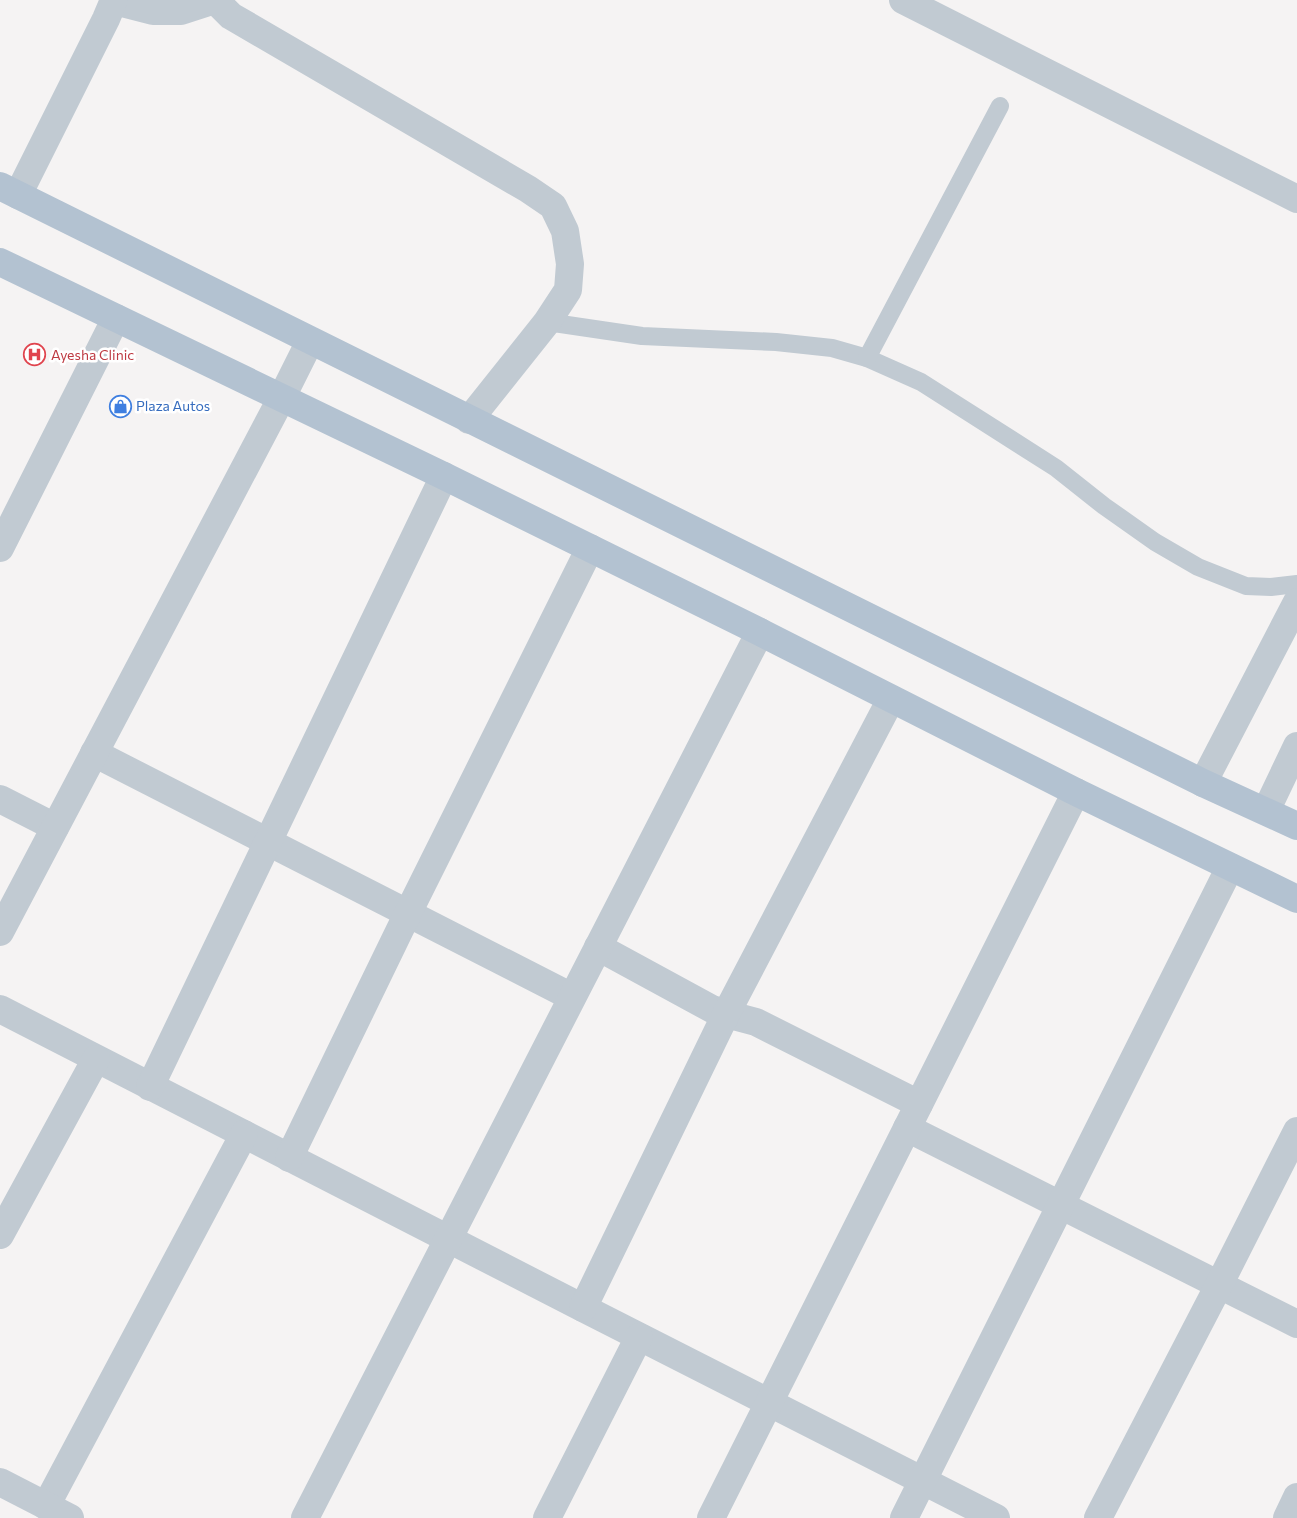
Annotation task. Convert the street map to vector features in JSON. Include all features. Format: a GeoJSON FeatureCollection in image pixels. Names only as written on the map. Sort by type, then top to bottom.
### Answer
{"type":"FeatureCollection","features":[{"type":"Feature","properties":{"kind":"main road"},"geometry":{"type":"LineString","coordinates":[[9,191],[1203,783],[1297,826]]}},
{"type":"Feature","properties":{"kind":"main road"},"geometry":{"type":"LineString","coordinates":[[0,262],[444,476],[760,632],[1076,792],[1297,899]]}},
{"type":"Feature","properties":{"kind":"street"},"geometry":{"type":"LineString","coordinates":[[9,191],[106,19],[114,0],[153,11],[181,11],[215,0],[231,16],[528,189],[553,206],[566,231],[570,264],[568,290],[547,322],[469,420]]}},
{"type":"Feature","properties":{"kind":"street"},"geometry":{"type":"LineString","coordinates":[[903,0],[1297,199]]}},
{"type":"Feature","properties":{"kind":"street"},"geometry":{"type":"LineString","coordinates":[[0,548],[116,318]]}},
{"type":"Feature","properties":{"kind":"street"},"geometry":{"type":"LineString","coordinates":[[0,932],[310,341]]}},
{"type":"Feature","properties":{"kind":"street"},"geometry":{"type":"LineString","coordinates":[[150,1087],[444,476]]}},
{"type":"Feature","properties":{"kind":"street"},"geometry":{"type":"LineString","coordinates":[[289,1158],[408,913],[590,548]]}},
{"type":"Feature","properties":{"kind":"street"},"geometry":{"type":"LineString","coordinates":[[1203,783],[1297,602]]}},
{"type":"Feature","properties":{"kind":"street"},"geometry":{"type":"LineString","coordinates":[[305,1518],[760,632]]}},
{"type":"Feature","properties":{"kind":"street"},"geometry":{"type":"LineString","coordinates":[[583,1308],[726,1014],[891,699]]}},
{"type":"Feature","properties":{"kind":"street"},"geometry":{"type":"LineString","coordinates":[[1266,811],[1297,746]]}},
{"type":"Feature","properties":{"kind":"street"},"geometry":{"type":"LineString","coordinates":[[94,753],[572,997]]}},
{"type":"Feature","properties":{"kind":"street"},"geometry":{"type":"LineString","coordinates":[[710,1518],[1076,792]]}},
{"type":"Feature","properties":{"kind":"street"},"geometry":{"type":"LineString","coordinates":[[0,799],[55,827]]}},
{"type":"Feature","properties":{"kind":"street"},"geometry":{"type":"LineString","coordinates":[[904,1518],[1230,867]]}},
{"type":"Feature","properties":{"kind":"street"},"geometry":{"type":"LineString","coordinates":[[598,947],[712,1008],[756,1022],[919,1104]]}},
{"type":"Feature","properties":{"kind":"street"},"geometry":{"type":"LineString","coordinates":[[0,1009],[996,1518]]}},
{"type":"Feature","properties":{"kind":"street"},"geometry":{"type":"LineString","coordinates":[[0,1235],[96,1059]]}},
{"type":"Feature","properties":{"kind":"street"},"geometry":{"type":"LineString","coordinates":[[907,1128],[1297,1324]]}},
{"type":"Feature","properties":{"kind":"street"},"geometry":{"type":"LineString","coordinates":[[1098,1518],[1297,1131]]}},
{"type":"Feature","properties":{"kind":"street"},"geometry":{"type":"LineString","coordinates":[[46,1506],[244,1134]]}},
{"type":"Feature","properties":{"kind":"street"},"geometry":{"type":"LineString","coordinates":[[547,1518],[639,1337]]}},
{"type":"Feature","properties":{"kind":"street"},"geometry":{"type":"LineString","coordinates":[[0,1482],[70,1518]]}},
{"type":"Feature","properties":{"kind":"street"},"geometry":{"type":"LineString","coordinates":[[1287,1518],[1297,1497]]}},
{"type":"Feature","properties":{"kind":"lane"},"geometry":{"type":"LineString","coordinates":[[867,358],[1000,106]]}},
{"type":"Feature","properties":{"kind":"lane"},"geometry":{"type":"LineString","coordinates":[[547,322],[642,336],[776,342],[832,348],[867,358],[921,382],[1056,468],[1104,506],[1155,542],[1198,567],[1246,586],[1271,587],[1297,584]]}},
{"type":"Feature","properties":{"kind":"place","name":"Ayesha Clinic"},"geometry":{"type":"Point","coordinates":[35,355]}},
{"type":"Feature","properties":{"kind":"place","name":"Plaza Autos"},"geometry":{"type":"Point","coordinates":[120,406]}}]}
